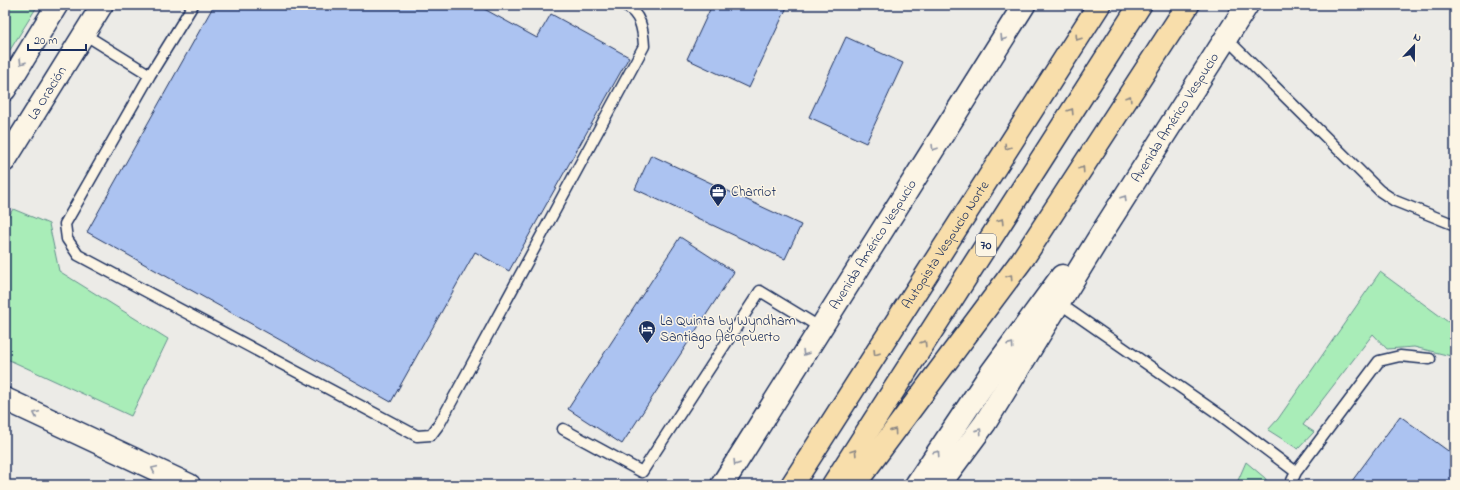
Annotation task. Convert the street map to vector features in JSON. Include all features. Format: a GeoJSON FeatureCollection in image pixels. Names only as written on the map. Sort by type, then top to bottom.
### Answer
{"type":"FeatureCollection","features":[{"type":"Feature","properties":{"kind":"highway","name":"Autopista Vespucio Norte"},"geometry":{"type":"LineString","coordinates":[[792,485],[1099,5]]}},
{"type":"Feature","properties":{"kind":"highway","name":"70"},"geometry":{"type":"LineString","coordinates":[[833,485],[1140,5]]}},
{"type":"Feature","properties":{"kind":"highway"},"geometry":{"type":"LineString","coordinates":[[854,485],[1022,260],[1188,5]]}},
{"type":"Feature","properties":{"kind":"street"},"geometry":{"type":"LineString","coordinates":[[5,90],[57,5]]}},
{"type":"Feature","properties":{"kind":"street","name":"La Oración"},"geometry":{"type":"LineString","coordinates":[[5,161],[102,5]]}},
{"type":"Feature","properties":{"kind":"street","name":"Avenida Américo Vespucio"},"geometry":{"type":"LineString","coordinates":[[722,485],[1024,5]]}},
{"type":"Feature","properties":{"kind":"street","name":"Avenida Américo Vespucio"},"geometry":{"type":"LineString","coordinates":[[939,485],[985,423],[1103,231],[1225,37],[1247,5]]}},
{"type":"Feature","properties":{"kind":"street","name":"Avenida Américo Vespucio"},"geometry":{"type":"LineString","coordinates":[[916,485],[1040,304],[1075,260],[1103,231]]}},
{"type":"Feature","properties":{"kind":"street"},"geometry":{"type":"LineString","coordinates":[[5,399],[189,485]]}},
{"type":"Feature","properties":{"kind":"lane"},"geometry":{"type":"LineString","coordinates":[[193,5],[150,76],[65,224],[67,240],[78,255],[417,436],[431,435],[440,423],[644,46],[642,26],[633,10],[624,5]]}},
{"type":"Feature","properties":{"kind":"lane"},"geometry":{"type":"LineString","coordinates":[[84,34],[150,76]]}},
{"type":"Feature","properties":{"kind":"lane"},"geometry":{"type":"LineString","coordinates":[[1225,37],[1380,191],[1395,201],[1455,225]]}},
{"type":"Feature","properties":{"kind":"lane"},"geometry":{"type":"LineString","coordinates":[[563,429],[642,472],[760,291],[821,328]]}},
{"type":"Feature","properties":{"kind":"lane"},"geometry":{"type":"LineString","coordinates":[[1059,304],[1223,417],[1296,472]]}},
{"type":"Feature","properties":{"kind":"lane"},"geometry":{"type":"LineString","coordinates":[[1290,485],[1296,472],[1380,361],[1400,356],[1430,359]]}},
{"type":"Feature","properties":{"kind":"green space"},"geometry":{"type":"Polygon","coordinates":[[[5,5],[38,5],[5,58],[5,5]]]}},
{"type":"Feature","properties":{"kind":"green space"},"geometry":{"type":"Polygon","coordinates":[[[13,209],[49,224],[59,271],[168,339],[131,416],[5,358],[5,223],[13,209]]]}},
{"type":"Feature","properties":{"kind":"green space"},"geometry":{"type":"Polygon","coordinates":[[[1380,272],[1455,327],[1455,357],[1414,347],[1387,349],[1373,334],[1303,425],[1314,432],[1298,449],[1268,430],[1278,419],[1380,272]]]}},
{"type":"Feature","properties":{"kind":"green space"},"geometry":{"type":"Polygon","coordinates":[[[1246,462],[1265,478],[1269,485],[1236,485],[1246,462]]]}},
{"type":"Feature","properties":{"kind":"building"},"geometry":{"type":"Polygon","coordinates":[[[214,5],[477,5],[537,38],[551,14],[629,57],[509,271],[475,252],[391,402],[87,232],[214,5]]]}},
{"type":"Feature","properties":{"kind":"building"},"geometry":{"type":"Polygon","coordinates":[[[712,5],[788,5],[749,88],[687,59],[712,5]]]}},
{"type":"Feature","properties":{"kind":"building"},"geometry":{"type":"Polygon","coordinates":[[[846,37],[903,63],[866,143],[809,117],[846,37]]]}},
{"type":"Feature","properties":{"kind":"building","name":"Charriot"},"geometry":{"type":"Polygon","coordinates":[[[651,155],[801,225],[785,259],[635,189],[651,155]]]}},
{"type":"Feature","properties":{"kind":"building"},"geometry":{"type":"Polygon","coordinates":[[[680,237],[734,272],[622,444],[568,409],[680,237]]]}},
{"type":"Feature","properties":{"kind":"building"},"geometry":{"type":"Polygon","coordinates":[[[1400,416],[1455,456],[1455,485],[1349,485],[1400,416]]]}},
{"type":"Feature","properties":{"kind":"place","name":"Charriot"},"geometry":{"type":"Point","coordinates":[718,207]}},
{"type":"Feature","properties":{"kind":"place","name":"La Quinta by Wyndham Santiago Aeropuerto"},"geometry":{"type":"Point","coordinates":[647,344]}}]}
